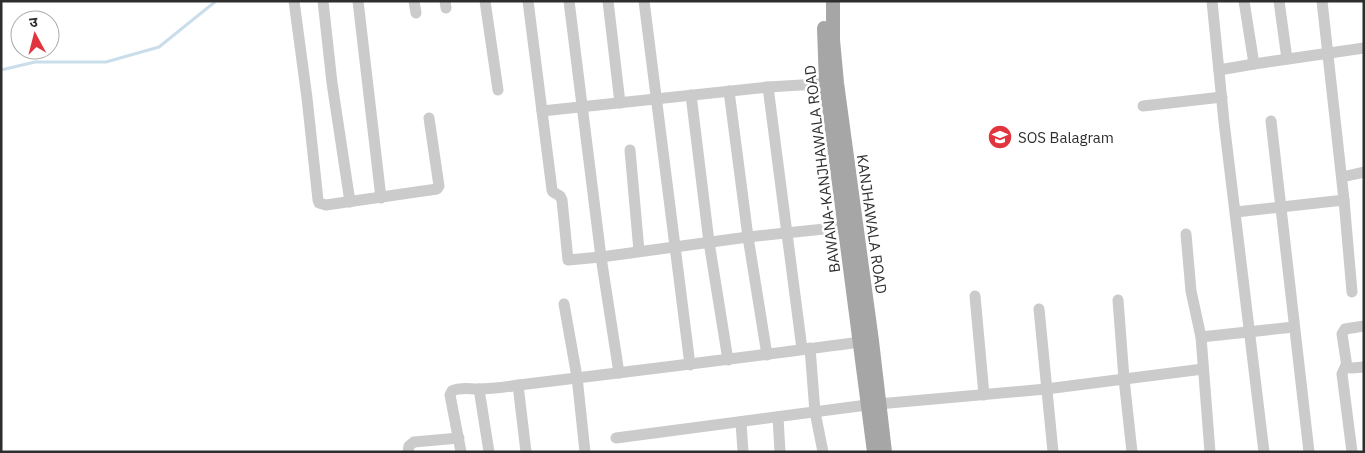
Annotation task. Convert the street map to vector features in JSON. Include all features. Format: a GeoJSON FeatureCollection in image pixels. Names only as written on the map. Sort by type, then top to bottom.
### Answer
{"type":"FeatureCollection","features":[{"type":"Feature","properties":{"kind":"main road","name":"BAWANA-KANJHAWALA ROAD"},"geometry":{"type":"LineString","coordinates":[[826,1],[823,39],[831,83],[866,341],[873,405],[874,452]]}},
{"type":"Feature","properties":{"kind":"main road"},"geometry":{"type":"LineString","coordinates":[[831,83],[833,1]]}},
{"type":"Feature","properties":{"kind":"main road"},"geometry":{"type":"LineString","coordinates":[[873,405],[885,452]]}},
{"type":"Feature","properties":{"kind":"street"},"geometry":{"type":"LineString","coordinates":[[294,1],[318,200],[320,203],[326,205],[438,189],[429,118]]}},
{"type":"Feature","properties":{"kind":"street"},"geometry":{"type":"LineString","coordinates":[[323,1],[332,83],[350,202]]}},
{"type":"Feature","properties":{"kind":"street"},"geometry":{"type":"LineString","coordinates":[[358,1],[381,198]]}},
{"type":"Feature","properties":{"kind":"street"},"geometry":{"type":"LineString","coordinates":[[485,1],[498,90]]}},
{"type":"Feature","properties":{"kind":"street"},"geometry":{"type":"LineString","coordinates":[[528,1],[552,190],[562,200],[568,260],[748,237],[850,227]]}},
{"type":"Feature","properties":{"kind":"street"},"geometry":{"type":"LineString","coordinates":[[569,1],[618,373]]}},
{"type":"Feature","properties":{"kind":"street"},"geometry":{"type":"LineString","coordinates":[[608,1],[620,103]]}},
{"type":"Feature","properties":{"kind":"street"},"geometry":{"type":"LineString","coordinates":[[644,1],[690,365]]}},
{"type":"Feature","properties":{"kind":"street"},"geometry":{"type":"LineString","coordinates":[[1212,1],[1264,452]]}},
{"type":"Feature","properties":{"kind":"street"},"geometry":{"type":"LineString","coordinates":[[1244,1],[1254,64]]}},
{"type":"Feature","properties":{"kind":"street"},"geometry":{"type":"LineString","coordinates":[[1279,1],[1287,59]]}},
{"type":"Feature","properties":{"kind":"street"},"geometry":{"type":"LineString","coordinates":[[1322,1],[1342,177],[1352,292]]}},
{"type":"Feature","properties":{"kind":"street"},"geometry":{"type":"LineString","coordinates":[[1219,70],[1364,48]]}},
{"type":"Feature","properties":{"kind":"street"},"geometry":{"type":"LineString","coordinates":[[542,111],[768,87],[831,83]]}},
{"type":"Feature","properties":{"kind":"street"},"geometry":{"type":"LineString","coordinates":[[768,87],[787,233],[823,452]]}},
{"type":"Feature","properties":{"kind":"street"},"geometry":{"type":"LineString","coordinates":[[729,91],[766,355]]}},
{"type":"Feature","properties":{"kind":"street"},"geometry":{"type":"LineString","coordinates":[[691,95],[709,242],[728,360]]}},
{"type":"Feature","properties":{"kind":"street"},"geometry":{"type":"LineString","coordinates":[[1142,106],[1222,97]]}},
{"type":"Feature","properties":{"kind":"street"},"geometry":{"type":"LineString","coordinates":[[1271,121],[1309,452]]}},
{"type":"Feature","properties":{"kind":"street"},"geometry":{"type":"LineString","coordinates":[[630,150],[639,251]]}},
{"type":"Feature","properties":{"kind":"street"},"geometry":{"type":"LineString","coordinates":[[1342,177],[1364,172]]}},
{"type":"Feature","properties":{"kind":"street"},"geometry":{"type":"LineString","coordinates":[[1236,212],[1344,200]]}},
{"type":"Feature","properties":{"kind":"street"},"geometry":{"type":"LineString","coordinates":[[1186,234],[1191,292],[1201,337],[1210,452]]}},
{"type":"Feature","properties":{"kind":"street"},"geometry":{"type":"LineString","coordinates":[[975,296],[984,395]]}},
{"type":"Feature","properties":{"kind":"street"},"geometry":{"type":"LineString","coordinates":[[1118,300],[1132,452]]}},
{"type":"Feature","properties":{"kind":"street"},"geometry":{"type":"LineString","coordinates":[[564,304],[586,452]]}},
{"type":"Feature","properties":{"kind":"street"},"geometry":{"type":"LineString","coordinates":[[1039,309],[1053,452]]}},
{"type":"Feature","properties":{"kind":"street"},"geometry":{"type":"LineString","coordinates":[[1352,452],[1342,374],[1346,365],[1343,331],[1364,326]]}},
{"type":"Feature","properties":{"kind":"street"},"geometry":{"type":"LineString","coordinates":[[1201,337],[1294,327]]}},
{"type":"Feature","properties":{"kind":"street"},"geometry":{"type":"LineString","coordinates":[[461,452],[450,395],[457,388],[479,389],[518,386],[866,341]]}},
{"type":"Feature","properties":{"kind":"street"},"geometry":{"type":"LineString","coordinates":[[1346,365],[1349,368],[1364,367]]}},
{"type":"Feature","properties":{"kind":"street"},"geometry":{"type":"LineString","coordinates":[[616,438],[873,405],[1046,389],[1203,369]]}},
{"type":"Feature","properties":{"kind":"street"},"geometry":{"type":"LineString","coordinates":[[518,386],[526,452]]}},
{"type":"Feature","properties":{"kind":"street"},"geometry":{"type":"LineString","coordinates":[[479,389],[489,452]]}},
{"type":"Feature","properties":{"kind":"street"},"geometry":{"type":"LineString","coordinates":[[778,417],[780,452]]}},
{"type":"Feature","properties":{"kind":"street"},"geometry":{"type":"LineString","coordinates":[[742,422],[743,452]]}},
{"type":"Feature","properties":{"kind":"street"},"geometry":{"type":"LineString","coordinates":[[408,452],[409,446],[414,442],[459,438]]}},
{"type":"Feature","properties":{"kind":"waterway"},"geometry":{"type":"LineString","coordinates":[[1,70],[35,62],[106,62],[159,47],[216,1]]}},
{"type":"Feature","properties":{"kind":"place","name":"SOS Balagram"},"geometry":{"type":"Point","coordinates":[1000,137]}}]}
